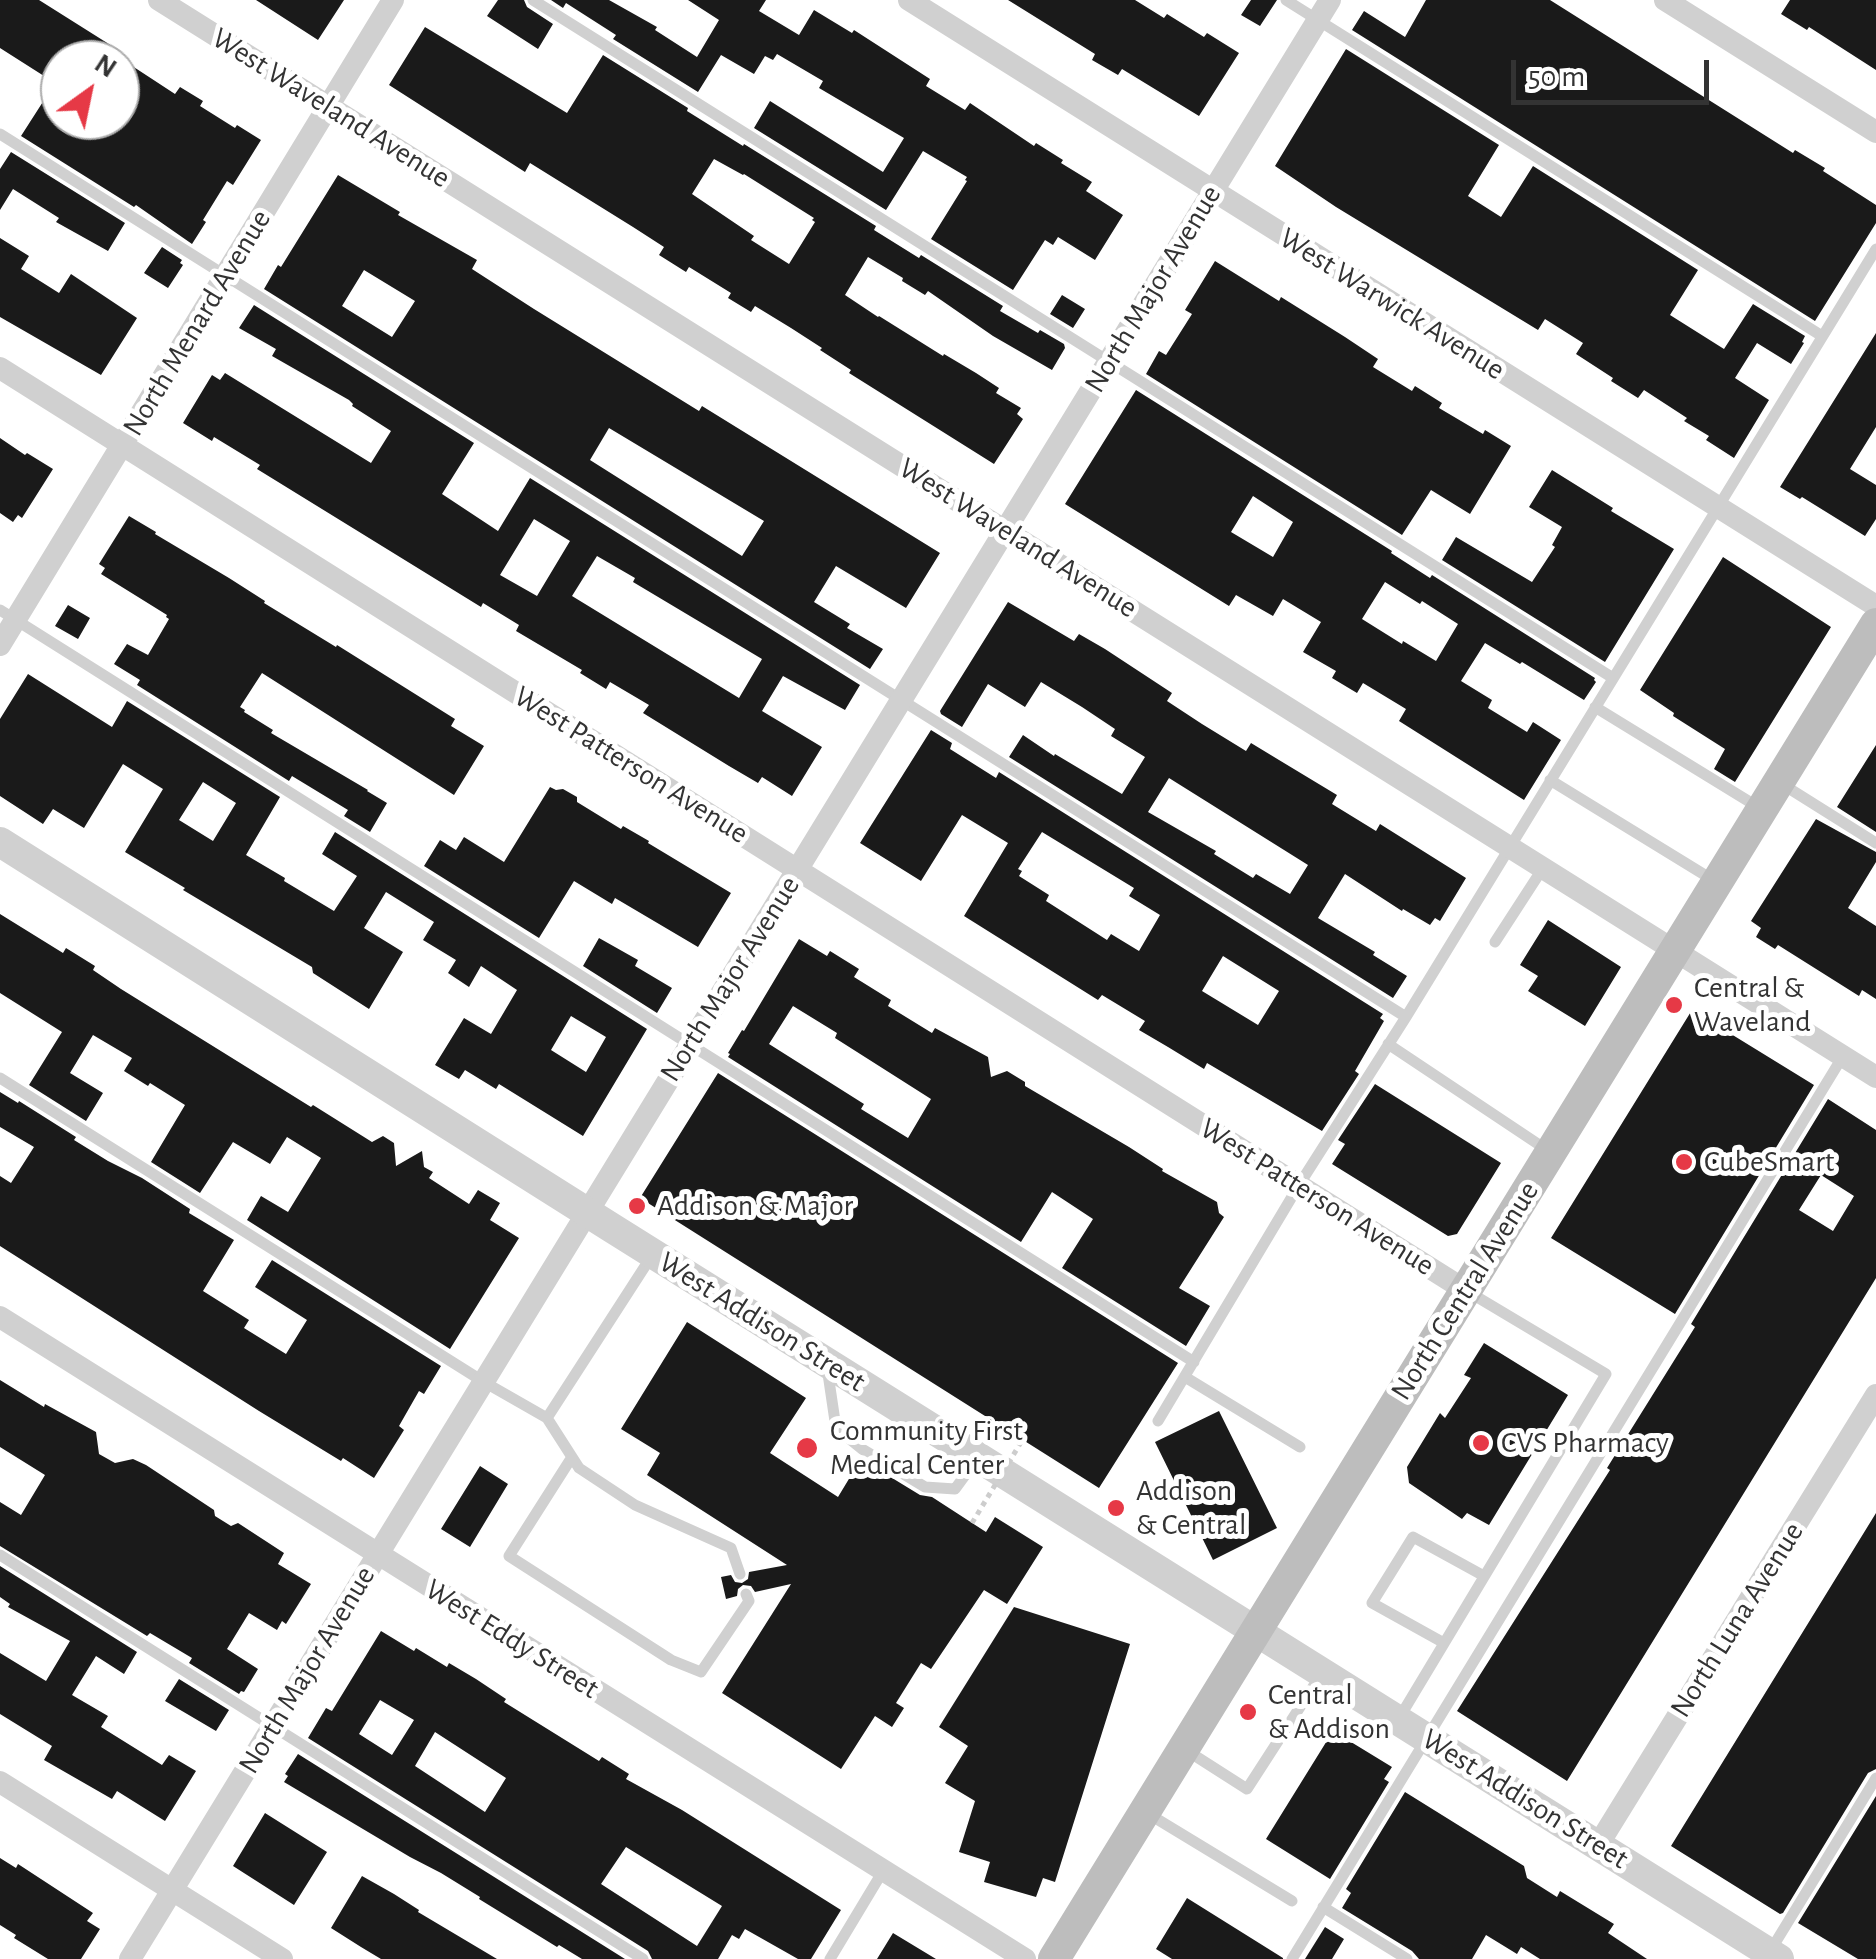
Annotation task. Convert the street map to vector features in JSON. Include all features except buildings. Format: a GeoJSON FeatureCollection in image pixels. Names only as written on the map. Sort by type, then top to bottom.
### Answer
{"type":"FeatureCollection","features":[{"type":"Feature","properties":{"kind":"main road","name":"North Central Avenue"},"geometry":{"type":"LineString","coordinates":[[1054,1959],[1876,624]]}},
{"type":"Feature","properties":{"kind":"street","name":"West Waveland Avenue"},"geometry":{"type":"LineString","coordinates":[[159,0],[1876,1077]]}},
{"type":"Feature","properties":{"kind":"street","name":"North Menard Avenue"},"geometry":{"type":"LineString","coordinates":[[0,645],[8,615],[122,445],[393,0]]}},
{"type":"Feature","properties":{"kind":"street","name":"West Warwick Avenue"},"geometry":{"type":"LineString","coordinates":[[909,0],[1876,606]]}},
{"type":"Feature","properties":{"kind":"street"},"geometry":{"type":"LineString","coordinates":[[1665,0],[1876,132]]}},
{"type":"Feature","properties":{"kind":"street","name":"North Major Avenue"},"geometry":{"type":"LineString","coordinates":[[130,1959],[1324,10]]}},
{"type":"Feature","properties":{"kind":"street","name":"West Patterson Avenue"},"geometry":{"type":"LineString","coordinates":[[0,368],[1466,1290]]}},
{"type":"Feature","properties":{"kind":"street","name":"West Addison Street"},"geometry":{"type":"LineString","coordinates":[[0,842],[1774,1956]]}},
{"type":"Feature","properties":{"kind":"street","name":"West Eddy Street"},"geometry":{"type":"LineString","coordinates":[[0,1317],[1025,1959]]}},
{"type":"Feature","properties":{"kind":"street","name":"North Luna Avenue"},"geometry":{"type":"LineString","coordinates":[[1598,1846],[1876,1395]]}},
{"type":"Feature","properties":{"kind":"street"},"geometry":{"type":"LineString","coordinates":[[0,1782],[282,1959]]}},
{"type":"Feature","properties":{"kind":"lane"},"geometry":{"type":"LineString","coordinates":[[533,0],[1613,678]]}},
{"type":"Feature","properties":{"kind":"lane"},"geometry":{"type":"LineString","coordinates":[[1286,0],[1324,10],[1822,336]]}},
{"type":"Feature","properties":{"kind":"lane"},"geometry":{"type":"LineString","coordinates":[[0,134],[1406,1016]]}},
{"type":"Feature","properties":{"kind":"lane"},"geometry":{"type":"LineString","coordinates":[[1158,1421],[1298,1185],[1406,1016],[1876,248]]}},
{"type":"Feature","properties":{"kind":"lane"},"geometry":{"type":"LineString","coordinates":[[8,615],[1194,1362]]}},
{"type":"Feature","properties":{"kind":"lane"},"geometry":{"type":"LineString","coordinates":[[1596,707],[1770,796],[1876,843]]}},
{"type":"Feature","properties":{"kind":"lane"},"geometry":{"type":"LineString","coordinates":[[1550,780],[1717,883]]}},
{"type":"Feature","properties":{"kind":"lane"},"geometry":{"type":"LineString","coordinates":[[1495,942],[1543,868]]}},
{"type":"Feature","properties":{"kind":"lane"},"geometry":{"type":"LineString","coordinates":[[1388,1044],[1551,1152]]}},
{"type":"Feature","properties":{"kind":"lane"},"geometry":{"type":"LineString","coordinates":[[1292,1959],[1843,1056]]}},
{"type":"Feature","properties":{"kind":"lane"},"geometry":{"type":"LineString","coordinates":[[0,1078],[546,1418],[579,1468],[635,1506],[731,1548],[740,1574]]}},
{"type":"Feature","properties":{"kind":"lane"},"geometry":{"type":"LineString","coordinates":[[546,1418],[653,1254]]}},
{"type":"Feature","properties":{"kind":"lane"},"geometry":{"type":"LineString","coordinates":[[1398,1720],[1606,1374],[1466,1290]]}},
{"type":"Feature","properties":{"kind":"lane"},"geometry":{"type":"LineString","coordinates":[[827,1363],[836,1428],[862,1449],[925,1487],[956,1489],[978,1458]]}},
{"type":"Feature","properties":{"kind":"lane"},"geometry":{"type":"LineString","coordinates":[[1185,1377],[1300,1446]]}},
{"type":"Feature","properties":{"kind":"lane"},"geometry":{"type":"LineString","coordinates":[[572,1457],[510,1556],[671,1660],[701,1672],[749,1601],[746,1594]]}},
{"type":"Feature","properties":{"kind":"lane"},"geometry":{"type":"LineString","coordinates":[[1444,1643],[1372,1603],[1413,1537],[1484,1576]]}},
{"type":"Feature","properties":{"kind":"lane"},"geometry":{"type":"LineString","coordinates":[[0,1555],[642,1959]]}},
{"type":"Feature","properties":{"kind":"lane"},"geometry":{"type":"LineString","coordinates":[[1182,1748],[1247,1789],[1322,1673]]}},
{"type":"Feature","properties":{"kind":"lane"},"geometry":{"type":"LineString","coordinates":[[1774,1956],[1876,1778]]}},
{"type":"Feature","properties":{"kind":"lane"},"geometry":{"type":"LineString","coordinates":[[1144,1811],[1292,1901]]}},
{"type":"Feature","properties":{"kind":"lane"},"geometry":{"type":"LineString","coordinates":[[830,1959],[883,1872]]}},
{"type":"Feature","properties":{"kind":"lane"},"geometry":{"type":"LineString","coordinates":[[1324,1907],[1407,1959]]}},
{"type":"Feature","properties":{"kind":"path"},"geometry":{"type":"LineString","coordinates":[[972,1523],[1023,1439]]}},
{"type":"Feature","properties":{"kind":"place","name":"Central & Waveland"},"geometry":{"type":"Point","coordinates":[1674,1005]}},
{"type":"Feature","properties":{"kind":"place","name":"CubeSmart"},"geometry":{"type":"Point","coordinates":[1684,1162]}},
{"type":"Feature","properties":{"kind":"place","name":"Addison & Major"},"geometry":{"type":"Point","coordinates":[637,1206]}},
{"type":"Feature","properties":{"kind":"place","name":"CVS Pharmacy"},"geometry":{"type":"Point","coordinates":[1481,1443]}},
{"type":"Feature","properties":{"kind":"place","name":"Community First Medical Center"},"geometry":{"type":"Point","coordinates":[807,1448]}},
{"type":"Feature","properties":{"kind":"place","name":"Addison & Central"},"geometry":{"type":"Point","coordinates":[1116,1508]}},
{"type":"Feature","properties":{"kind":"place","name":"Central & Addison"},"geometry":{"type":"Point","coordinates":[1248,1712]}}]}
